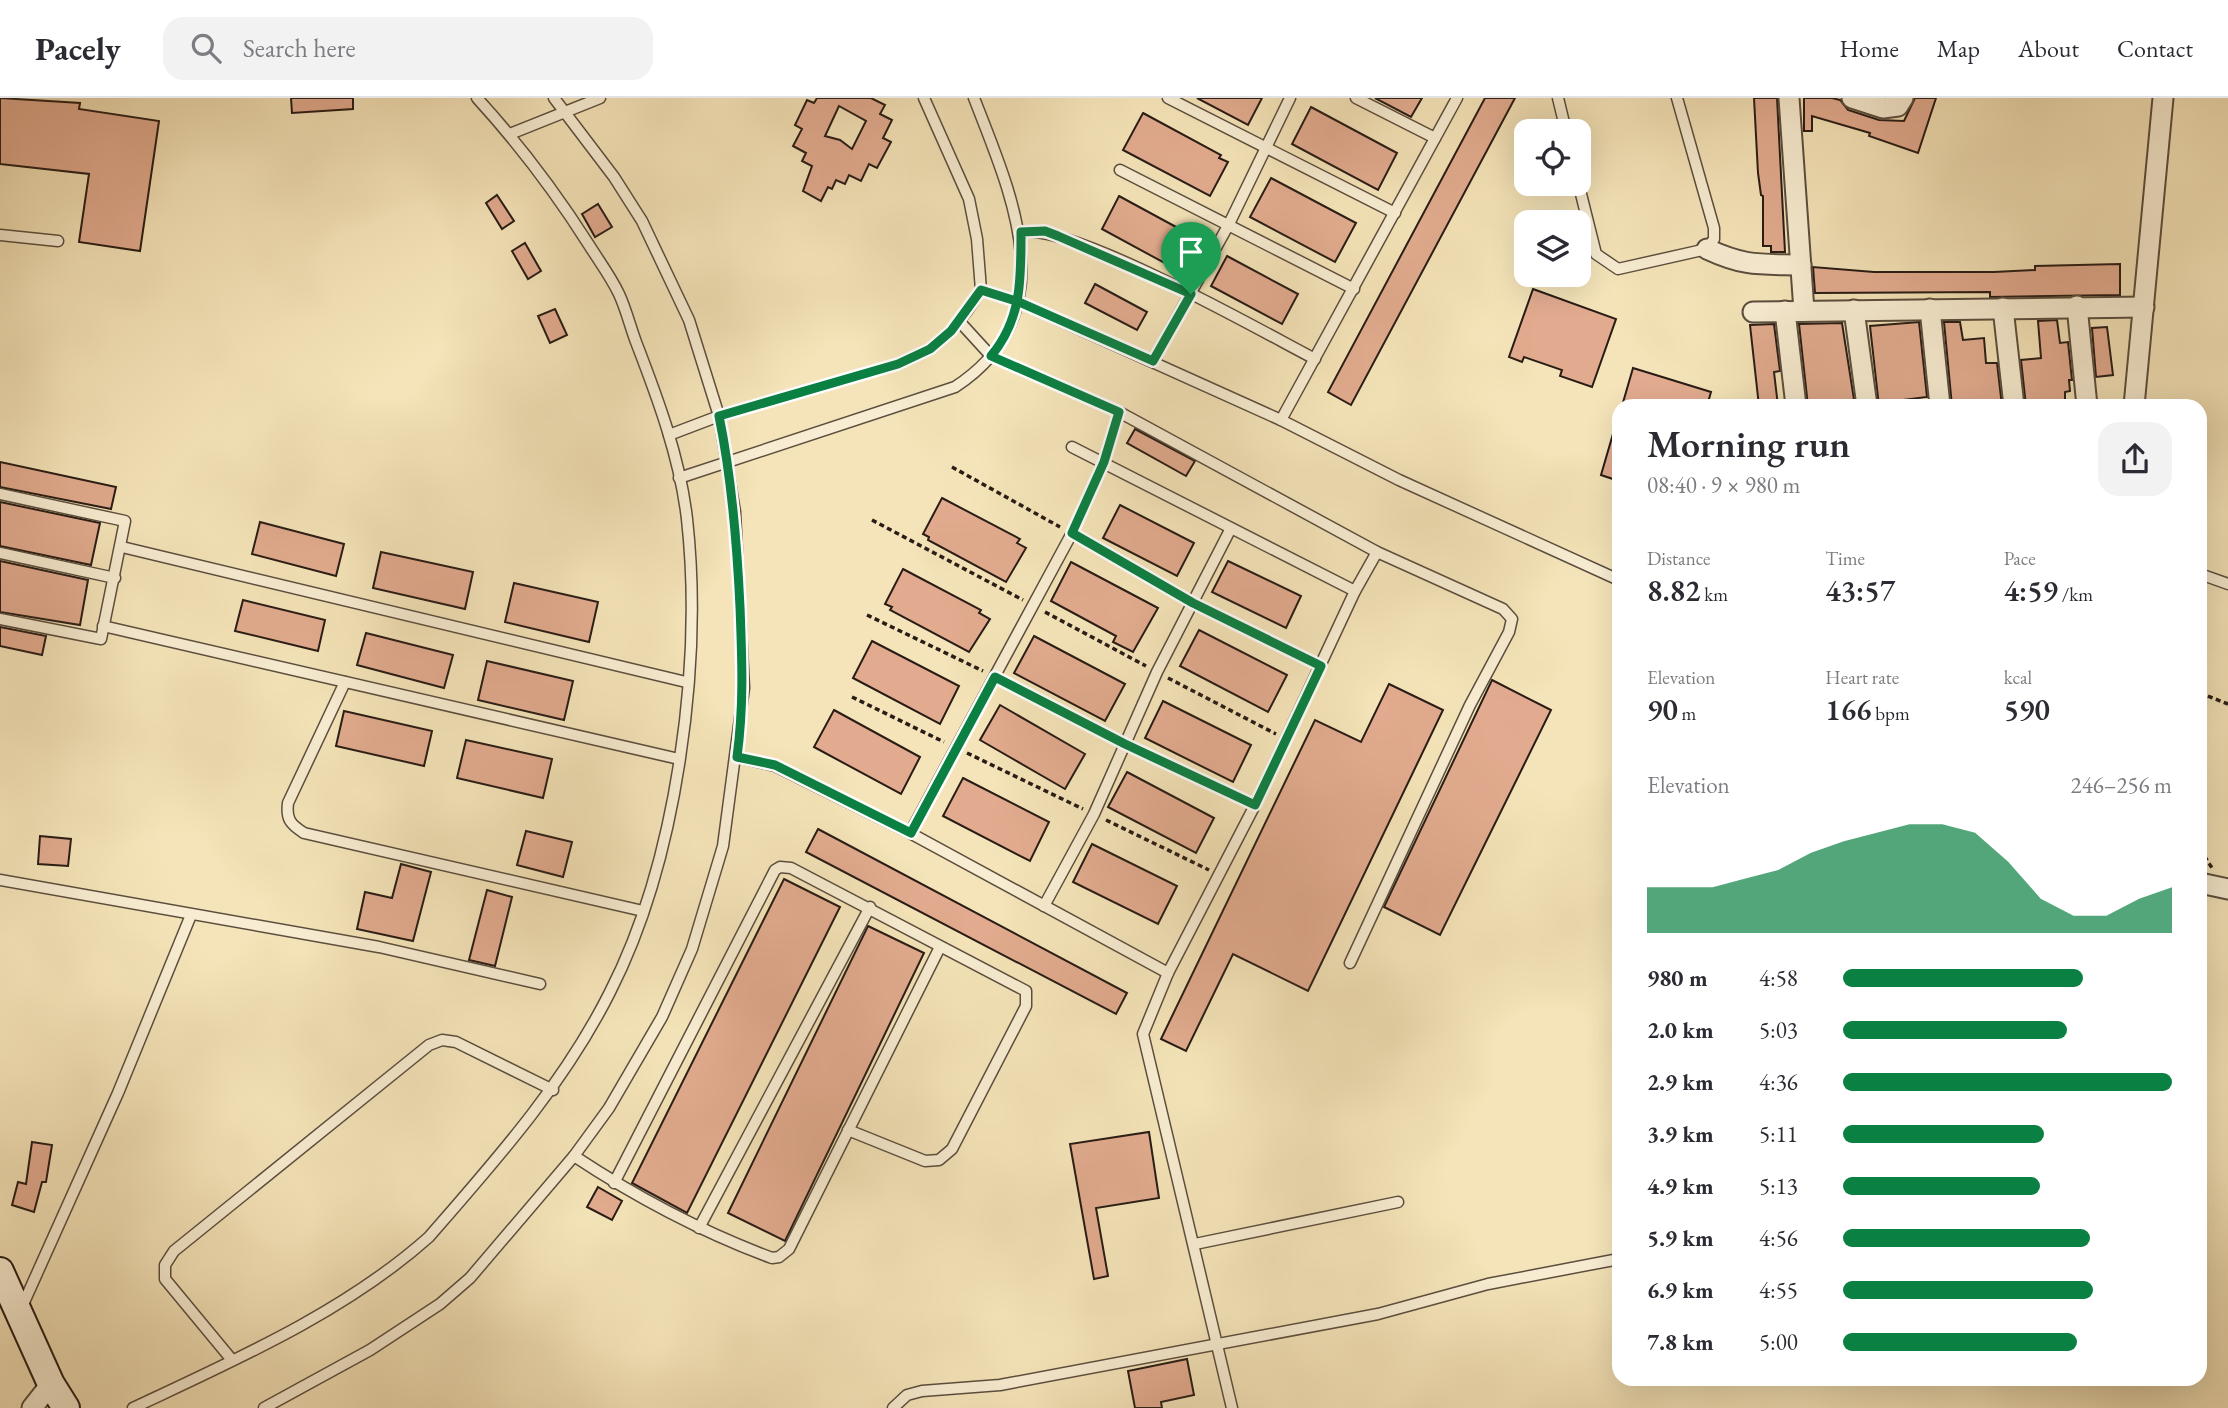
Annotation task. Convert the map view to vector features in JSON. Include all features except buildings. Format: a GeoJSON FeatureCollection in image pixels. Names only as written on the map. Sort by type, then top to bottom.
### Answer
{"type":"FeatureCollection","features":[{"type":"Feature","properties":{"kind":"main road"},"geometry":{"type":"LineString","coordinates":[[0,1271],[51,1384],[66,1408]]}},
{"type":"Feature","properties":{"kind":"street"},"geometry":{"type":"LineString","coordinates":[[1789,98],[1801,265],[1795,311],[1796,399]]}},
{"type":"Feature","properties":{"kind":"street"},"geometry":{"type":"LineString","coordinates":[[1852,98],[1891,108],[1898,106],[1903,98]]}},
{"type":"Feature","properties":{"kind":"street"},"geometry":{"type":"LineString","coordinates":[[2135,399],[2163,98]]}},
{"type":"Feature","properties":{"kind":"street"},"geometry":{"type":"LineString","coordinates":[[1707,249],[1735,262],[1801,265]]}},
{"type":"Feature","properties":{"kind":"street"},"geometry":{"type":"LineString","coordinates":[[2077,306],[2086,399]]}},
{"type":"Feature","properties":{"kind":"street"},"geometry":{"type":"LineString","coordinates":[[1753,312],[2144,307]]}},
{"type":"Feature","properties":{"kind":"street"},"geometry":{"type":"LineString","coordinates":[[2003,308],[2013,399]]}},
{"type":"Feature","properties":{"kind":"street"},"geometry":{"type":"LineString","coordinates":[[1930,309],[1939,399]]}},
{"type":"Feature","properties":{"kind":"street"},"geometry":{"type":"LineString","coordinates":[[1854,310],[1866,399]]}},
{"type":"Feature","properties":{"kind":"street"},"geometry":{"type":"LineString","coordinates":[[2207,884],[2228,889]]}},
{"type":"Feature","properties":{"kind":"street"},"geometry":{"type":"LineString","coordinates":[[32,1408],[51,1384]]}},
{"type":"Feature","properties":{"kind":"lane"},"geometry":{"type":"LineString","coordinates":[[134,1408],[232,1360],[340,1301],[406,1258],[429,1237],[552,1090],[611,991],[643,911],[667,833],[679,759],[691,590],[687,517],[669,435],[619,293],[567,210],[510,134],[477,98]]}},
{"type":"Feature","properties":{"kind":"lane"},"geometry":{"type":"LineString","coordinates":[[264,1408],[370,1350],[440,1304],[470,1278],[574,1156],[610,1108],[662,1017],[692,949],[723,846],[737,757],[744,688],[729,461],[719,416],[690,320],[642,221],[567,112],[554,98]]}},
{"type":"Feature","properties":{"kind":"lane"},"geometry":{"type":"LineString","coordinates":[[510,134],[600,98]]}},
{"type":"Feature","properties":{"kind":"lane"},"geometry":{"type":"LineString","coordinates":[[669,435],[719,416],[898,364],[930,349],[958,321],[981,290],[977,239],[969,199],[924,98]]}},
{"type":"Feature","properties":{"kind":"lane"},"geometry":{"type":"LineString","coordinates":[[679,478],[955,387],[972,376],[991,356],[1013,322],[1019,302],[1021,232],[1013,201],[974,98]]}},
{"type":"Feature","properties":{"kind":"lane"},"geometry":{"type":"LineString","coordinates":[[1168,98],[1395,213]]}},
{"type":"Feature","properties":{"kind":"lane"},"geometry":{"type":"LineString","coordinates":[[1153,361],[1229,224],[1290,98]]}},
{"type":"Feature","properties":{"kind":"lane"},"geometry":{"type":"LineString","coordinates":[[1356,98],[1435,138]]}},
{"type":"Feature","properties":{"kind":"lane"},"geometry":{"type":"LineString","coordinates":[[1282,419],[1457,98]]}},
{"type":"Feature","properties":{"kind":"lane"},"geometry":{"type":"LineString","coordinates":[[1558,98],[1563,119]]}},
{"type":"Feature","properties":{"kind":"lane"},"geometry":{"type":"LineString","coordinates":[[1582,196],[1596,254],[1606,264],[1618,269],[1707,249],[1714,239],[1714,228],[1677,98]]}},
{"type":"Feature","properties":{"kind":"lane"},"geometry":{"type":"LineString","coordinates":[[1120,170],[1353,289]]}},
{"type":"Feature","properties":{"kind":"lane"},"geometry":{"type":"LineString","coordinates":[[1021,232],[1045,231],[1058,236],[1191,294],[1315,359]]}},
{"type":"Feature","properties":{"kind":"lane"},"geometry":{"type":"LineString","coordinates":[[0,235],[58,241]]}},
{"type":"Feature","properties":{"kind":"lane"},"geometry":{"type":"LineString","coordinates":[[981,290],[1019,302],[1282,419],[1399,480],[1612,577]]}},
{"type":"Feature","properties":{"kind":"lane"},"geometry":{"type":"LineString","coordinates":[[958,321],[991,356],[1119,412],[1377,552],[1503,610],[1512,619],[1512,625],[1470,705],[1350,963]]}},
{"type":"Feature","properties":{"kind":"lane"},"geometry":{"type":"LineString","coordinates":[[911,833],[1072,533],[1104,462],[1119,412]]}},
{"type":"Feature","properties":{"kind":"lane"},"geometry":{"type":"LineString","coordinates":[[1072,447],[1230,530],[1355,591]]}},
{"type":"Feature","properties":{"kind":"lane"},"geometry":{"type":"LineString","coordinates":[[0,494],[125,521],[122,547],[101,639],[0,619]]}},
{"type":"Feature","properties":{"kind":"lane"},"geometry":{"type":"LineString","coordinates":[[1044,906],[1094,814],[1157,672],[1230,530]]}},
{"type":"Feature","properties":{"kind":"lane"},"geometry":{"type":"LineString","coordinates":[[122,547],[686,682]]}},
{"type":"Feature","properties":{"kind":"lane"},"geometry":{"type":"LineString","coordinates":[[1232,1408],[1219,1343],[1143,1034],[1168,973],[1220,876],[1287,740],[1355,591],[1377,552]]}},
{"type":"Feature","properties":{"kind":"lane"},"geometry":{"type":"LineString","coordinates":[[0,553],[115,578]]}},
{"type":"Feature","properties":{"kind":"lane"},"geometry":{"type":"LineString","coordinates":[[2207,576],[2228,584]]}},
{"type":"Feature","properties":{"kind":"lane"},"geometry":{"type":"LineString","coordinates":[[103,626],[679,759]]}},
{"type":"Feature","properties":{"kind":"lane"},"geometry":{"type":"LineString","coordinates":[[345,682],[288,803],[287,817],[292,825],[317,836],[643,911]]}},
{"type":"Feature","properties":{"kind":"lane"},"geometry":{"type":"LineString","coordinates":[[737,757],[775,765],[911,833],[1168,973]]}},
{"type":"Feature","properties":{"kind":"lane"},"geometry":{"type":"LineString","coordinates":[[614,1183],[775,870],[780,867],[791,868],[870,907],[940,947],[1021,986],[1028,999],[952,1149],[939,1160],[925,1161],[848,1130]]}},
{"type":"Feature","properties":{"kind":"lane"},"geometry":{"type":"LineString","coordinates":[[0,880],[379,947],[540,984]]}},
{"type":"Feature","properties":{"kind":"lane"},"geometry":{"type":"LineString","coordinates":[[699,1228],[870,907]]}},
{"type":"Feature","properties":{"kind":"lane"},"geometry":{"type":"LineString","coordinates":[[19,1313],[118,1093],[191,915]]}},
{"type":"Feature","properties":{"kind":"lane"},"geometry":{"type":"LineString","coordinates":[[574,1156],[614,1183],[699,1228],[772,1258],[785,1254],[940,947]]}},
{"type":"Feature","properties":{"kind":"lane"},"geometry":{"type":"LineString","coordinates":[[232,1360],[165,1279],[165,1265],[174,1251],[429,1045],[442,1040],[456,1042],[552,1090]]}},
{"type":"Feature","properties":{"kind":"lane"},"geometry":{"type":"LineString","coordinates":[[1195,1244],[1398,1202]]}},
{"type":"Feature","properties":{"kind":"lane"},"geometry":{"type":"LineString","coordinates":[[892,1408],[907,1395],[922,1391],[1000,1385],[1378,1314],[1488,1284],[1612,1260]]}},
{"type":"Feature","properties":{"kind":"path"},"geometry":{"type":"LineString","coordinates":[[952,467],[1193,603],[1321,666]]}},
{"type":"Feature","properties":{"kind":"path"},"geometry":{"type":"LineString","coordinates":[[872,520],[1287,740]]}},
{"type":"Feature","properties":{"kind":"path"},"geometry":{"type":"LineString","coordinates":[[867,615],[1125,744],[1255,805]]}},
{"type":"Feature","properties":{"kind":"path"},"geometry":{"type":"LineString","coordinates":[[2207,696],[2228,704]]}},
{"type":"Feature","properties":{"kind":"path"},"geometry":{"type":"LineString","coordinates":[[852,697],[1220,876]]}},
{"type":"Feature","properties":{"kind":"route"},"geometry":{"type":"LineString","coordinates":[[1191,294],[1045,231],[1021,232],[1019,302],[1003,342],[991,356],[1119,412],[1104,462],[1072,533],[1193,603],[1321,666],[1255,805],[1125,744],[995,677],[911,833],[775,765],[737,757],[744,688],[738,567],[729,461],[719,416],[898,364],[930,349],[951,331],[981,290],[1019,302],[1153,361],[1191,294]]}}]}
